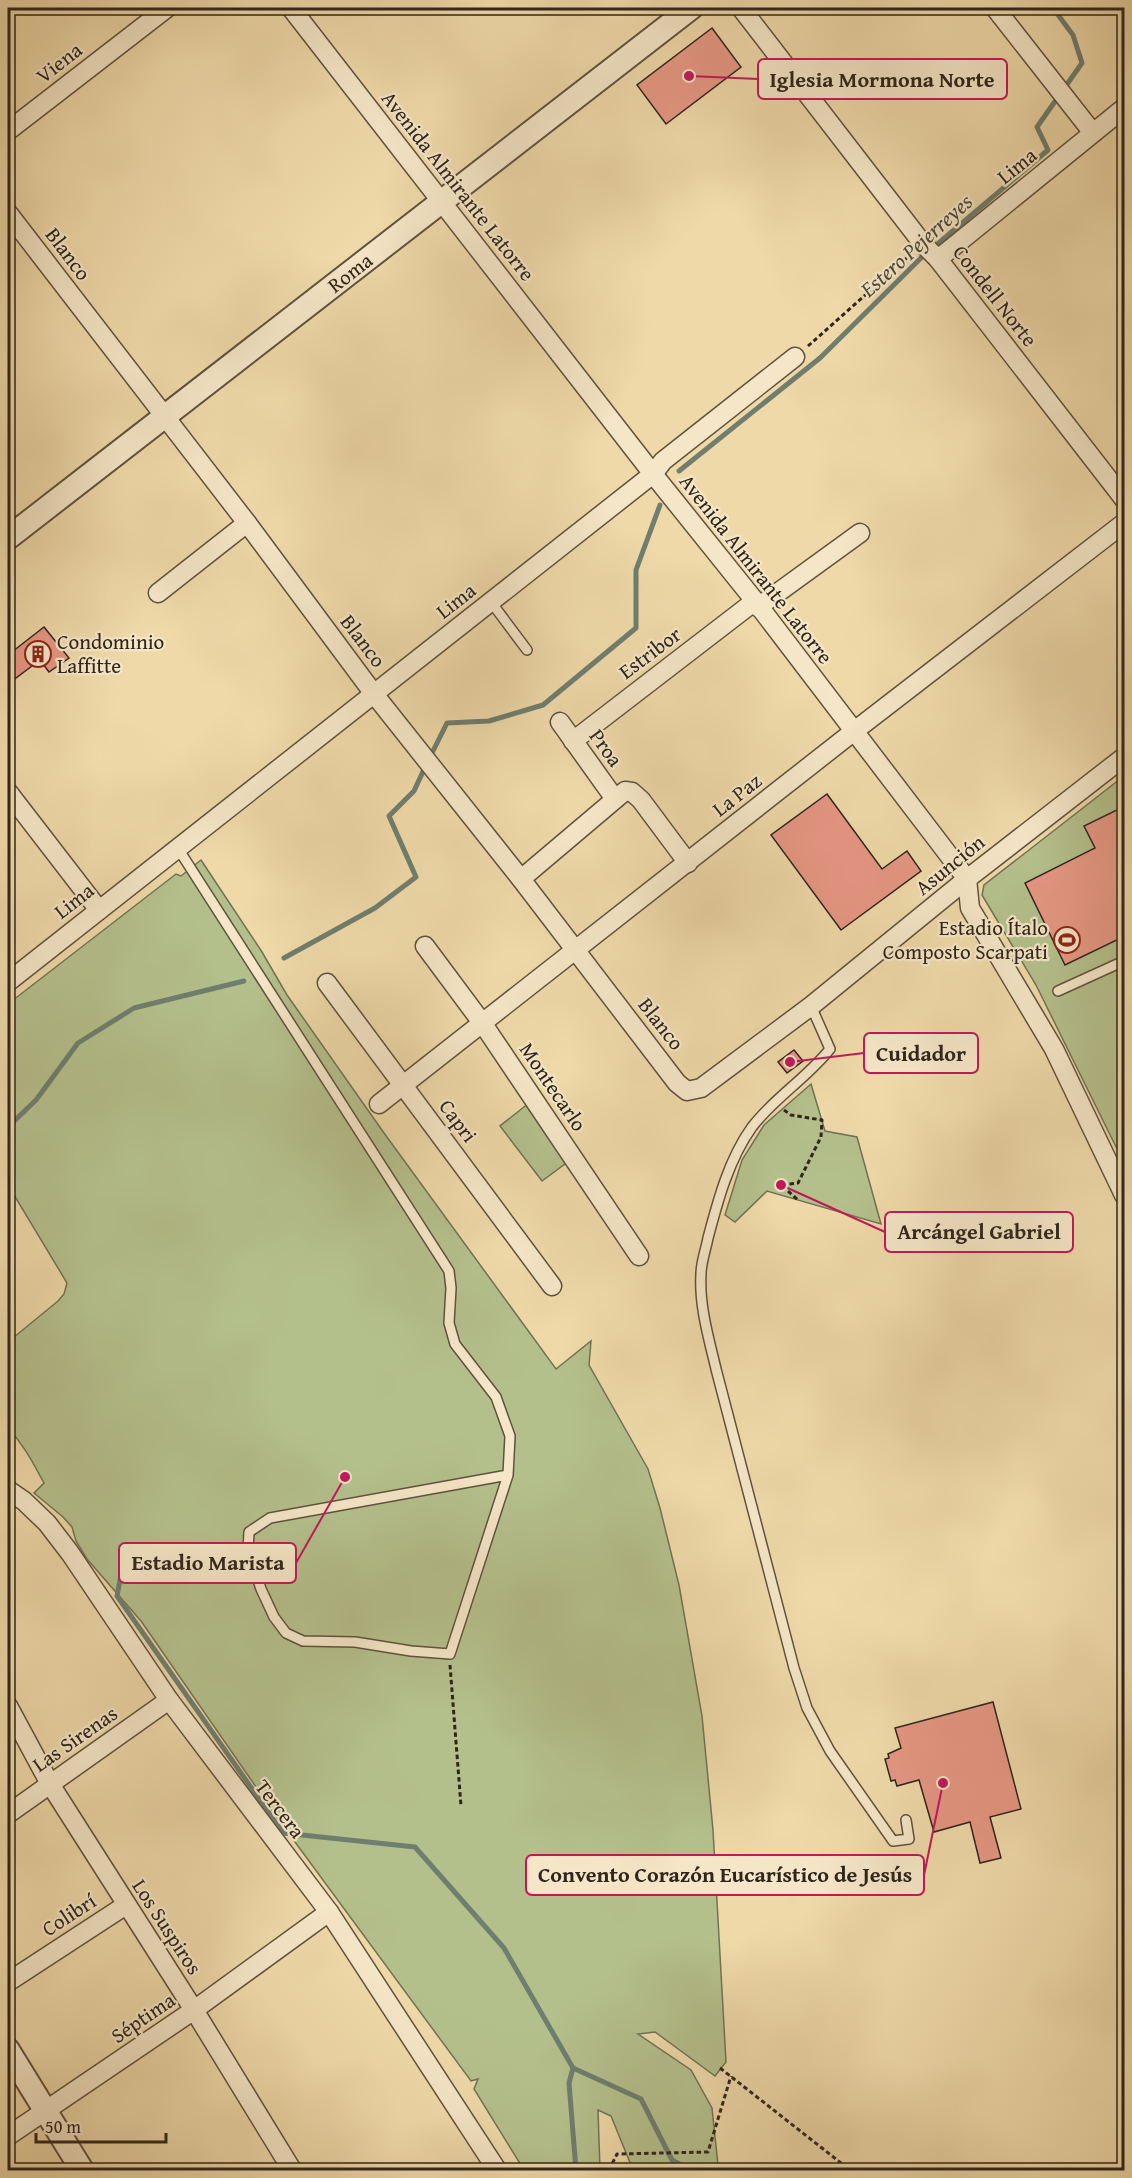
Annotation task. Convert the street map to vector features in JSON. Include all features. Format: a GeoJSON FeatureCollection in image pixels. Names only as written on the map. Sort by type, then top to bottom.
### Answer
{"type":"FeatureCollection","features":[{"type":"Feature","properties":{"kind":"street","name":"Viena"},"geometry":{"type":"LineString","coordinates":[[8,131],[167,8]]}},
{"type":"Feature","properties":{"kind":"street","name":"Avenida Almirante Latorre"},"geometry":{"type":"LineString","coordinates":[[291,8],[756,604],[967,879]]}},
{"type":"Feature","properties":{"kind":"street","name":"Roma"},"geometry":{"type":"LineString","coordinates":[[8,538],[692,8]]}},
{"type":"Feature","properties":{"kind":"street","name":"Condell Norte"},"geometry":{"type":"LineString","coordinates":[[741,8],[1125,498]]}},
{"type":"Feature","properties":{"kind":"street"},"geometry":{"type":"LineString","coordinates":[[995,8],[1093,133]]}},
{"type":"Feature","properties":{"kind":"street","name":"Lima"},"geometry":{"type":"LineString","coordinates":[[932,253],[1125,108]]}},
{"type":"Feature","properties":{"kind":"street","name":"Blanco"},"geometry":{"type":"LineString","coordinates":[[8,213],[247,523],[374,694],[521,879],[677,1083],[687,1091]]}},
{"type":"Feature","properties":{"kind":"street","name":"Lima"},"geometry":{"type":"LineString","coordinates":[[8,981],[653,474],[663,461],[795,357]]}},
{"type":"Feature","properties":{"kind":"street"},"geometry":{"type":"LineString","coordinates":[[158,593],[247,523]]}},
{"type":"Feature","properties":{"kind":"street","name":"La Paz"},"geometry":{"type":"LineString","coordinates":[[379,1104],[853,732],[1125,523]]}},
{"type":"Feature","properties":{"kind":"street","name":"Estribor"},"geometry":{"type":"LineString","coordinates":[[573,741],[756,604],[860,533]]}},
{"type":"Feature","properties":{"kind":"street","name":"Proa"},"geometry":{"type":"LineString","coordinates":[[560,722],[615,799],[626,791],[632,792],[641,800],[687,863]]}},
{"type":"Feature","properties":{"kind":"street","name":"Asunción"},"geometry":{"type":"LineString","coordinates":[[687,1091],[701,1088],[811,1006],[967,879],[1125,757]]}},
{"type":"Feature","properties":{"kind":"street"},"geometry":{"type":"LineString","coordinates":[[8,792],[99,910]]}},
{"type":"Feature","properties":{"kind":"street"},"geometry":{"type":"LineString","coordinates":[[521,879],[615,799]]}},
{"type":"Feature","properties":{"kind":"street"},"geometry":{"type":"LineString","coordinates":[[967,879],[970,908],[1054,1049],[1125,1195]]}},
{"type":"Feature","properties":{"kind":"street","name":"Montecarlo"},"geometry":{"type":"LineString","coordinates":[[425,946],[483,1024],[639,1256]]}},
{"type":"Feature","properties":{"kind":"street","name":"Capri"},"geometry":{"type":"LineString","coordinates":[[327,983],[552,1286]]}},
{"type":"Feature","properties":{"kind":"street","name":"Tercera"},"geometry":{"type":"LineString","coordinates":[[8,1490],[47,1523],[169,1700],[329,1911],[497,2170]]}},
{"type":"Feature","properties":{"kind":"street","name":"Las Sirenas"},"geometry":{"type":"LineString","coordinates":[[8,1814],[169,1700]]}},
{"type":"Feature","properties":{"kind":"street","name":"Los Suspiros"},"geometry":{"type":"LineString","coordinates":[[8,1706],[50,1784],[194,2010],[292,2170]]}},
{"type":"Feature","properties":{"kind":"street","name":"Colibrí"},"geometry":{"type":"LineString","coordinates":[[8,1982],[126,1905]]}},
{"type":"Feature","properties":{"kind":"street","name":"Séptima"},"geometry":{"type":"LineString","coordinates":[[8,2136],[194,2010],[329,1911]]}},
{"type":"Feature","properties":{"kind":"street"},"geometry":{"type":"LineString","coordinates":[[8,2050],[82,2170]]}},
{"type":"Feature","properties":{"kind":"lane"},"geometry":{"type":"LineString","coordinates":[[491,602],[527,650]]}},
{"type":"Feature","properties":{"kind":"lane"},"geometry":{"type":"LineString","coordinates":[[177,846],[450,1271],[448,1323],[455,1344],[496,1397],[510,1436],[508,1474],[450,1654],[411,1651],[355,1642],[303,1641],[286,1633],[274,1617],[261,1589],[248,1550],[249,1532],[270,1518],[508,1474]]}},
{"type":"Feature","properties":{"kind":"lane"},"geometry":{"type":"LineString","coordinates":[[1058,992],[1125,961]]}},
{"type":"Feature","properties":{"kind":"lane"},"geometry":{"type":"LineString","coordinates":[[811,1006],[830,1049],[819,1063],[752,1127],[735,1158],[717,1202],[701,1274],[706,1329],[794,1668],[807,1708],[830,1751],[893,1841],[909,1839],[906,1820]]}},
{"type":"Feature","properties":{"kind":"path"},"geometry":{"type":"LineString","coordinates":[[795,357],[932,253]]}},
{"type":"Feature","properties":{"kind":"path"},"geometry":{"type":"LineString","coordinates":[[776,1102],[791,1115],[822,1120],[821,1137],[798,1183],[781,1185],[798,1200]]}},
{"type":"Feature","properties":{"kind":"path"},"geometry":{"type":"LineString","coordinates":[[450,1654],[462,1806]]}},
{"type":"Feature","properties":{"kind":"path"},"geometry":{"type":"LineString","coordinates":[[720,2068],[850,2170]]}},
{"type":"Feature","properties":{"kind":"path"},"geometry":{"type":"LineString","coordinates":[[609,2170],[617,2154],[708,2152],[731,2076]]}},
{"type":"Feature","properties":{"kind":"green space","name":"Estadio Ítalo Composto Scarpati"},"geometry":{"type":"Polygon","coordinates":[[[1124,776],[1124,1163],[1036,985],[982,895],[984,885],[1124,776]]]}},
{"type":"Feature","properties":{"kind":"green space"},"geometry":{"type":"Polygon","coordinates":[[[201,860],[262,952],[287,995],[384,1133],[556,1369],[591,1341],[589,1365],[648,1469],[679,1585],[702,1716],[713,1830],[726,2062],[715,2076],[655,2032],[638,2034],[691,2070],[712,2108],[718,2165],[727,2170],[633,2170],[611,2116],[598,2110],[600,2170],[524,2170],[474,2089],[478,2079],[471,2081],[281,1823],[141,1621],[87,1559],[76,1541],[72,1527],[34,1493],[44,1483],[24,1448],[8,1428],[8,1342],[58,1301],[64,1294],[67,1283],[8,1185],[8,1004],[176,874],[181,876],[201,860]]]}},
{"type":"Feature","properties":{"kind":"green space"},"geometry":{"type":"Polygon","coordinates":[[[811,1084],[825,1131],[857,1137],[881,1224],[767,1191],[735,1222],[725,1215],[742,1160],[764,1125],[811,1084]]]}},
{"type":"Feature","properties":{"kind":"green space"},"geometry":{"type":"Polygon","coordinates":[[[534,1099],[577,1155],[542,1181],[500,1126],[534,1099]]]}},
{"type":"Feature","properties":{"kind":"building"},"geometry":{"type":"Polygon","coordinates":[[[712,28],[741,67],[666,124],[637,85],[712,28]]]}},
{"type":"Feature","properties":{"kind":"building","name":"Condominio Laffitte"},"geometry":{"type":"Polygon","coordinates":[[[44,627],[69,658],[49,672],[40,660],[8,684],[8,655],[44,627]]]}},
{"type":"Feature","properties":{"kind":"building"},"geometry":{"type":"Polygon","coordinates":[[[827,794],[882,869],[907,851],[921,871],[841,930],[771,835],[827,794]]]}},
{"type":"Feature","properties":{"kind":"building"},"geometry":{"type":"Polygon","coordinates":[[[1125,806],[1125,936],[1065,965],[1025,883],[1095,848],[1084,826],[1125,806]]]}},
{"type":"Feature","properties":{"kind":"building"},"geometry":{"type":"Polygon","coordinates":[[[794,1050],[803,1061],[787,1073],[778,1062],[794,1050]]]}},
{"type":"Feature","properties":{"kind":"building"},"geometry":{"type":"Polygon","coordinates":[[[993,1702],[1021,1809],[990,1817],[1001,1858],[980,1863],[970,1822],[934,1832],[919,1780],[897,1786],[895,1780],[891,1781],[885,1759],[889,1758],[888,1754],[901,1748],[895,1728],[993,1702]]]}},
{"type":"Feature","properties":{"kind":"waterway","name":"Estero Pejerreyes"},"geometry":{"type":"LineString","coordinates":[[679,471],[820,358],[921,258],[1048,150],[1037,127],[1082,63],[1073,35],[1053,8]]}},
{"type":"Feature","properties":{"kind":"waterway","name":"Estero Pejerreyes"},"geometry":{"type":"LineString","coordinates":[[430,757],[447,723],[489,721],[543,705],[636,628],[636,570],[660,505]]}},
{"type":"Feature","properties":{"kind":"waterway","name":"Estero Pejerreyes"},"geometry":{"type":"LineString","coordinates":[[284,958],[375,908],[416,877],[389,816],[414,791],[426,765]]}},
{"type":"Feature","properties":{"kind":"waterway","name":"Estero Pejerreyes"},"geometry":{"type":"LineString","coordinates":[[8,1127],[36,1100],[78,1043],[134,1008],[244,981]]}},
{"type":"Feature","properties":{"kind":"waterway"},"geometry":{"type":"LineString","coordinates":[[122,1570],[117,1596],[283,1833],[415,1847],[504,1948],[573,2068],[641,2099],[672,2160],[690,2170]]}},
{"type":"Feature","properties":{"kind":"waterway"},"geometry":{"type":"LineString","coordinates":[[573,2068],[569,2083],[576,2170]]}},
{"type":"Feature","properties":{"kind":"place","name":"Iglesia Mormona Norte"},"geometry":{"type":"Point","coordinates":[689,76]}},
{"type":"Feature","properties":{"kind":"place","name":"Condominio Laffitte"},"geometry":{"type":"Point","coordinates":[38,654]}},
{"type":"Feature","properties":{"kind":"place","name":"Estadio Ítalo Composto Scarpati"},"geometry":{"type":"Point","coordinates":[1067,940]}},
{"type":"Feature","properties":{"kind":"place","name":"Cuidador"},"geometry":{"type":"Point","coordinates":[790,1062]}},
{"type":"Feature","properties":{"kind":"place","name":"Arcángel Gabriel"},"geometry":{"type":"Point","coordinates":[781,1185]}},
{"type":"Feature","properties":{"kind":"place","name":"Estadio Marista"},"geometry":{"type":"Point","coordinates":[345,1477]}},
{"type":"Feature","properties":{"kind":"place","name":"Convento Corazón Eucarístico de Jesús"},"geometry":{"type":"Point","coordinates":[943,1783]}}]}
